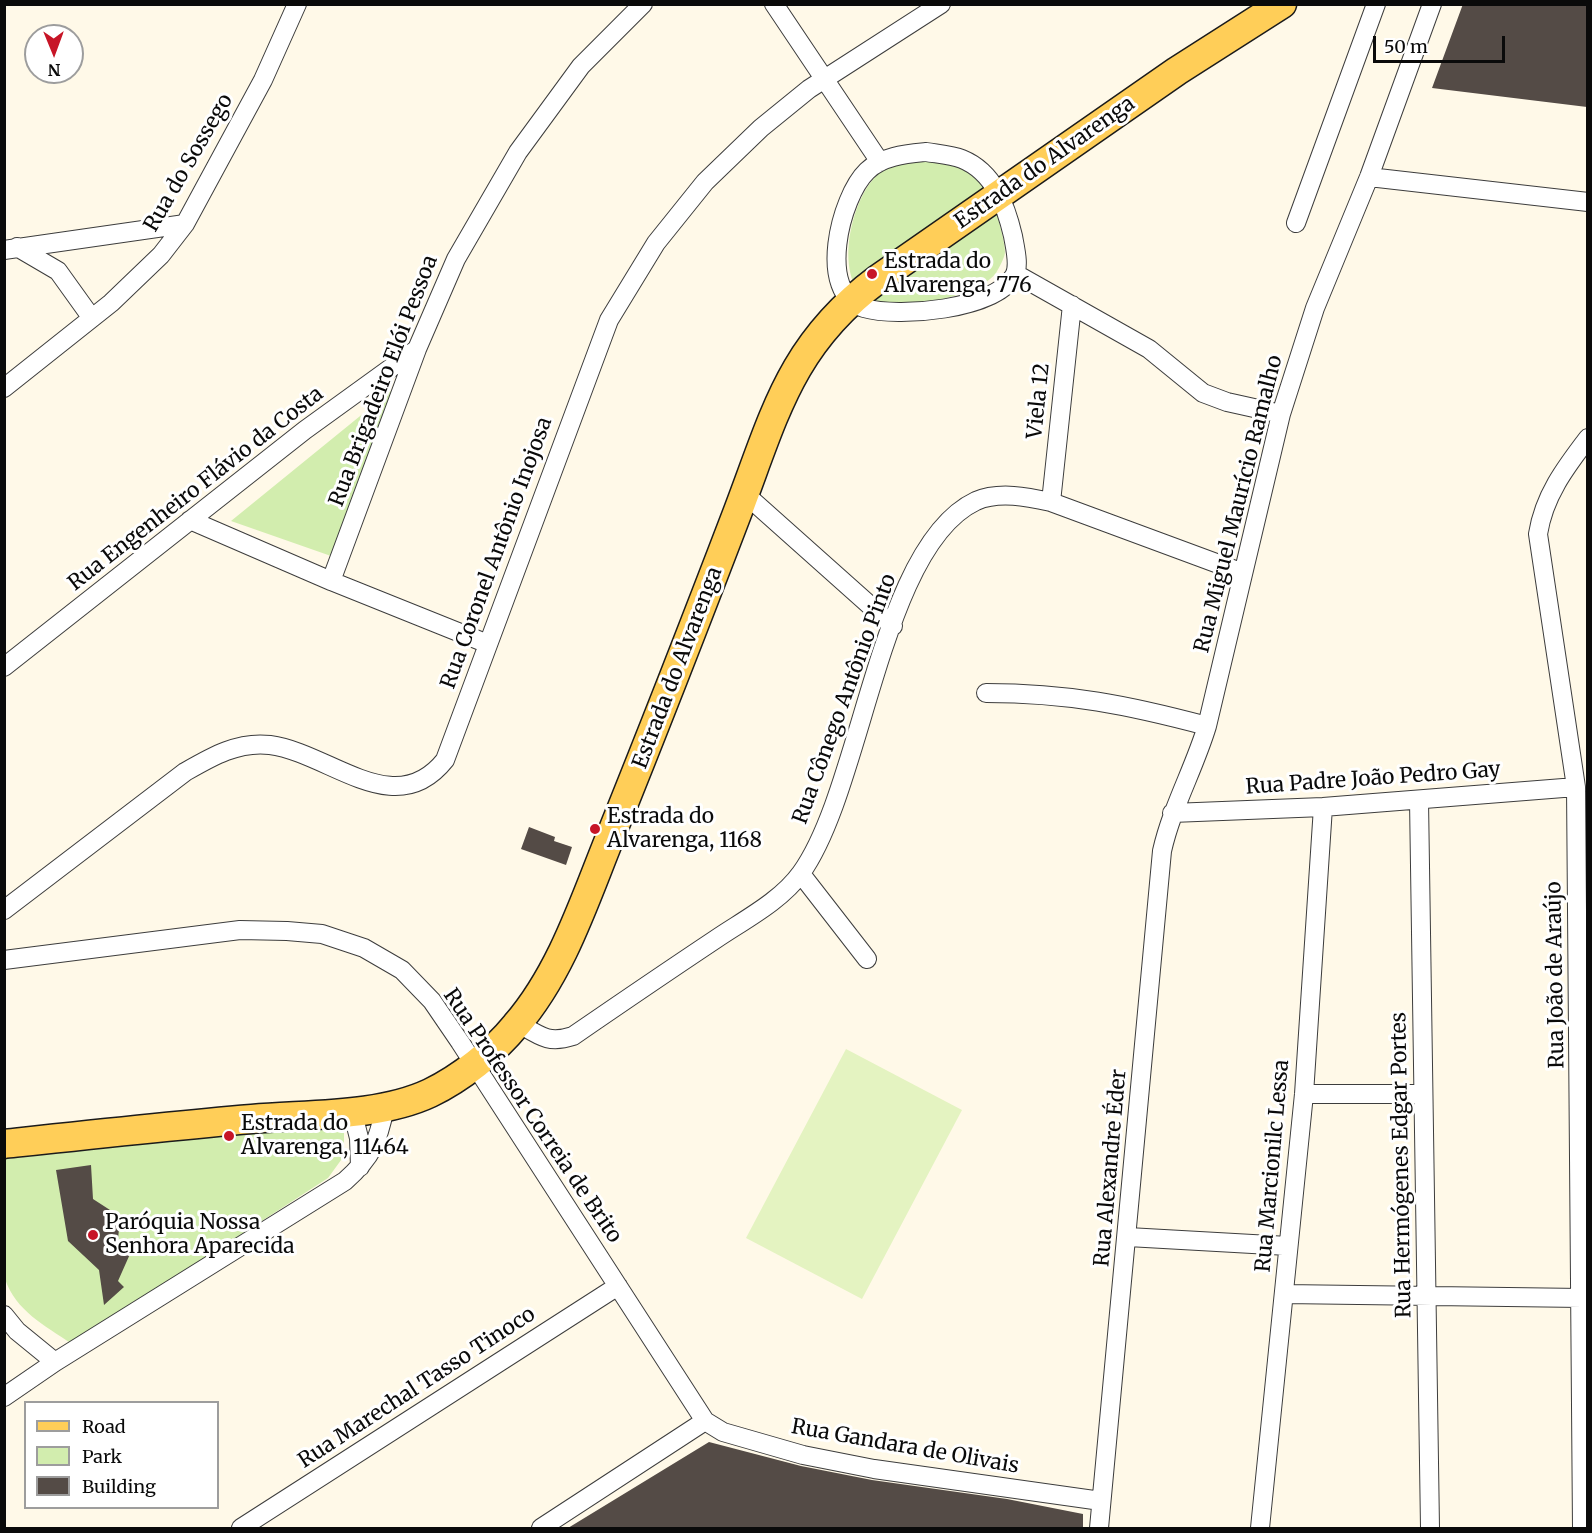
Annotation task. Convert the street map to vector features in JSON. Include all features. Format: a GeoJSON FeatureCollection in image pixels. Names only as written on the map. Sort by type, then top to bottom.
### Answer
{"type":"FeatureCollection","features":[{"type":"Feature","properties":{"kind":"main road","name":"Estrada do Alvarenga"},"geometry":{"type":"LineString","coordinates":[[4,1144],[126,1129],[385,1107],[433,1091],[474,1065],[518,1023],[561,953],[629,796],[745,494],[762,443],[793,372],[819,333],[849,301],[1177,71],[1282,4]]}},
{"type":"Feature","properties":{"kind":"street","name":"Rua do Sossego"},"geometry":{"type":"LineString","coordinates":[[4,388],[111,303],[161,255],[185,224],[263,80],[297,4]]}},
{"type":"Feature","properties":{"kind":"street","name":"Rua Brigadeiro Elói Pessoa"},"geometry":{"type":"LineString","coordinates":[[331,581],[417,349],[456,259],[518,152],[581,66],[643,4]]}},
{"type":"Feature","properties":{"kind":"street"},"geometry":{"type":"LineString","coordinates":[[774,4],[822,80],[880,162]]}},
{"type":"Feature","properties":{"kind":"street","name":"Rua Coronel Antônio Inojosa"},"geometry":{"type":"LineString","coordinates":[[4,910],[184,772],[210,757],[240,745],[269,745],[295,751],[366,781],[392,788],[417,783],[435,773],[445,760],[609,320],[656,243],[705,182],[761,128],[822,80],[941,4]]}},
{"type":"Feature","properties":{"kind":"street"},"geometry":{"type":"LineString","coordinates":[[1296,223],[1376,4]]}},
{"type":"Feature","properties":{"kind":"street","name":"Rua Miguel Maurício Ramalho"},"geometry":{"type":"LineString","coordinates":[[1172,813],[1194,768],[1207,726],[1281,414],[1315,308],[1369,177],[1432,4]]}},
{"type":"Feature","properties":{"kind":"street"},"geometry":{"type":"LineString","coordinates":[[926,152],[962,159],[983,173],[1000,194],[1015,247],[1016,274],[1008,284],[991,295],[935,311],[878,312],[849,301],[841,286],[837,268],[838,239],[853,190],[866,171],[880,162],[904,154],[926,152]]}},
{"type":"Feature","properties":{"kind":"street"},"geometry":{"type":"LineString","coordinates":[[1369,177],[1587,202]]}},
{"type":"Feature","properties":{"kind":"street"},"geometry":{"type":"LineString","coordinates":[[11,248],[185,224]]}},
{"type":"Feature","properties":{"kind":"street"},"geometry":{"type":"LineString","coordinates":[[11,248],[58,271],[91,317]]}},
{"type":"Feature","properties":{"kind":"street"},"geometry":{"type":"LineString","coordinates":[[1016,274],[1149,349],[1203,393],[1227,402],[1281,414]]}},
{"type":"Feature","properties":{"kind":"street","name":"Viela 12"},"geometry":{"type":"LineString","coordinates":[[1051,502],[1072,305]]}},
{"type":"Feature","properties":{"kind":"street","name":"Rua Engenheiro Flávio da Costa"},"geometry":{"type":"LineString","coordinates":[[4,667],[305,430],[417,349]]}},
{"type":"Feature","properties":{"kind":"street","name":"Rua João de Araújo"},"geometry":{"type":"LineString","coordinates":[[1582,1528],[1582,1298],[1576,787],[1538,534],[1542,511],[1551,490],[1587,438]]}},
{"type":"Feature","properties":{"kind":"street"},"geometry":{"type":"LineString","coordinates":[[745,494],[893,626]]}},
{"type":"Feature","properties":{"kind":"street","name":"Rua Cônego Antônio Pinto"},"geometry":{"type":"LineString","coordinates":[[518,1023],[542,1038],[556,1041],[573,1035],[752,915],[801,874],[831,811],[912,576],[933,540],[957,515],[976,501],[999,496],[1025,496],[1051,502],[1243,573]]}},
{"type":"Feature","properties":{"kind":"street"},"geometry":{"type":"LineString","coordinates":[[190,520],[331,581],[488,644]]}},
{"type":"Feature","properties":{"kind":"street"},"geometry":{"type":"LineString","coordinates":[[986,693],[1052,694],[1098,700],[1207,726]]}},
{"type":"Feature","properties":{"kind":"street","name":"Rua Padre João Pedro Gay"},"geometry":{"type":"LineString","coordinates":[[1172,813],[1323,807],[1576,787]]}},
{"type":"Feature","properties":{"kind":"street","name":"Rua Hermógenes Edgar Portes"},"geometry":{"type":"LineString","coordinates":[[1419,800],[1430,1528]]}},
{"type":"Feature","properties":{"kind":"street","name":"Rua Marcionilc Lessa"},"geometry":{"type":"LineString","coordinates":[[1260,1528],[1304,1094],[1323,807]]}},
{"type":"Feature","properties":{"kind":"street","name":"Rua Alexandre Éder"},"geometry":{"type":"LineString","coordinates":[[1100,1528],[1162,851],[1172,813]]}},
{"type":"Feature","properties":{"kind":"street"},"geometry":{"type":"LineString","coordinates":[[801,874],[867,959]]}},
{"type":"Feature","properties":{"kind":"street","name":"Rua Professor Correia de Brito"},"geometry":{"type":"LineString","coordinates":[[4,960],[240,930],[322,934],[364,948],[402,970],[432,1001],[705,1421]]}},
{"type":"Feature","properties":{"kind":"street"},"geometry":{"type":"LineString","coordinates":[[1304,1094],[1422,1094]]}},
{"type":"Feature","properties":{"kind":"street"},"geometry":{"type":"LineString","coordinates":[[4,1397],[55,1362],[345,1181],[375,1148],[385,1107]]}},
{"type":"Feature","properties":{"kind":"street"},"geometry":{"type":"LineString","coordinates":[[352,1110],[360,1138],[360,1167]]}},
{"type":"Feature","properties":{"kind":"street"},"geometry":{"type":"LineString","coordinates":[[1128,1237],[1288,1246]]}},
{"type":"Feature","properties":{"kind":"street","name":"Rua Marechal Tasso Tinoco"},"geometry":{"type":"LineString","coordinates":[[241,1528],[618,1286]]}},
{"type":"Feature","properties":{"kind":"street"},"geometry":{"type":"LineString","coordinates":[[1284,1294],[1582,1298]]}},
{"type":"Feature","properties":{"kind":"street"},"geometry":{"type":"LineString","coordinates":[[4,1315],[17,1331],[55,1362]]}},
{"type":"Feature","properties":{"kind":"street"},"geometry":{"type":"LineString","coordinates":[[541,1528],[705,1421]]}},
{"type":"Feature","properties":{"kind":"street","name":"Rua Gandara de Olivais"},"geometry":{"type":"LineString","coordinates":[[705,1421],[723,1432],[803,1455],[874,1469],[1101,1501]]}},
{"type":"Feature","properties":{"kind":"green space"},"geometry":{"type":"Polygon","coordinates":[[[926,158],[958,163],[985,185],[1002,231],[1005,247],[1003,260],[996,273],[987,282],[955,296],[935,301],[896,305],[880,304],[868,300],[857,289],[850,273],[848,254],[850,233],[856,212],[874,178],[886,168],[926,158]]]}},
{"type":"Feature","properties":{"kind":"green space"},"geometry":{"type":"Polygon","coordinates":[[[397,386],[331,556],[231,521],[397,386]]]}},
{"type":"Feature","properties":{"kind":"green space"},"geometry":{"type":"Polygon","coordinates":[[[846,1049],[962,1110],[862,1299],[746,1238],[846,1049]]]}},
{"type":"Feature","properties":{"kind":"green space"},"geometry":{"type":"Polygon","coordinates":[[[344,1123],[344,1156],[328,1178],[72,1344],[41,1324],[24,1309],[10,1290],[5,1279],[5,1159],[344,1123]]]}},
{"type":"Feature","properties":{"kind":"building"},"geometry":{"type":"Polygon","coordinates":[[[1463,4],[1587,4],[1587,107],[1432,88],[1463,4]]]}},
{"type":"Feature","properties":{"kind":"building"},"geometry":{"type":"Polygon","coordinates":[[[529,827],[555,837],[554,841],[572,847],[566,865],[521,849],[529,827]]]}},
{"type":"Feature","properties":{"kind":"building","name":"Paróquia Nossa Senhora Aparecida"},"geometry":{"type":"Polygon","coordinates":[[[91,1165],[93,1199],[110,1210],[119,1229],[117,1249],[130,1254],[118,1281],[124,1287],[104,1305],[99,1270],[68,1241],[56,1170],[91,1165]]]}},
{"type":"Feature","properties":{"kind":"building"},"geometry":{"type":"Polygon","coordinates":[[[709,1442],[801,1466],[872,1480],[1007,1499],[1083,1514],[1083,1528],[568,1528],[709,1442]]]}},
{"type":"Feature","properties":{"kind":"place","name":"Estrada do Alvarenga, 776"},"geometry":{"type":"Point","coordinates":[872,274]}},
{"type":"Feature","properties":{"kind":"place","name":"Estrada do Alvarenga, 1168"},"geometry":{"type":"Point","coordinates":[595,829]}},
{"type":"Feature","properties":{"kind":"place","name":"Estrada do Alvarenga, 11464"},"geometry":{"type":"Point","coordinates":[229,1136]}},
{"type":"Feature","properties":{"kind":"place","name":"Paróquia Nossa Senhora Aparecida"},"geometry":{"type":"Point","coordinates":[93,1235]}}]}
